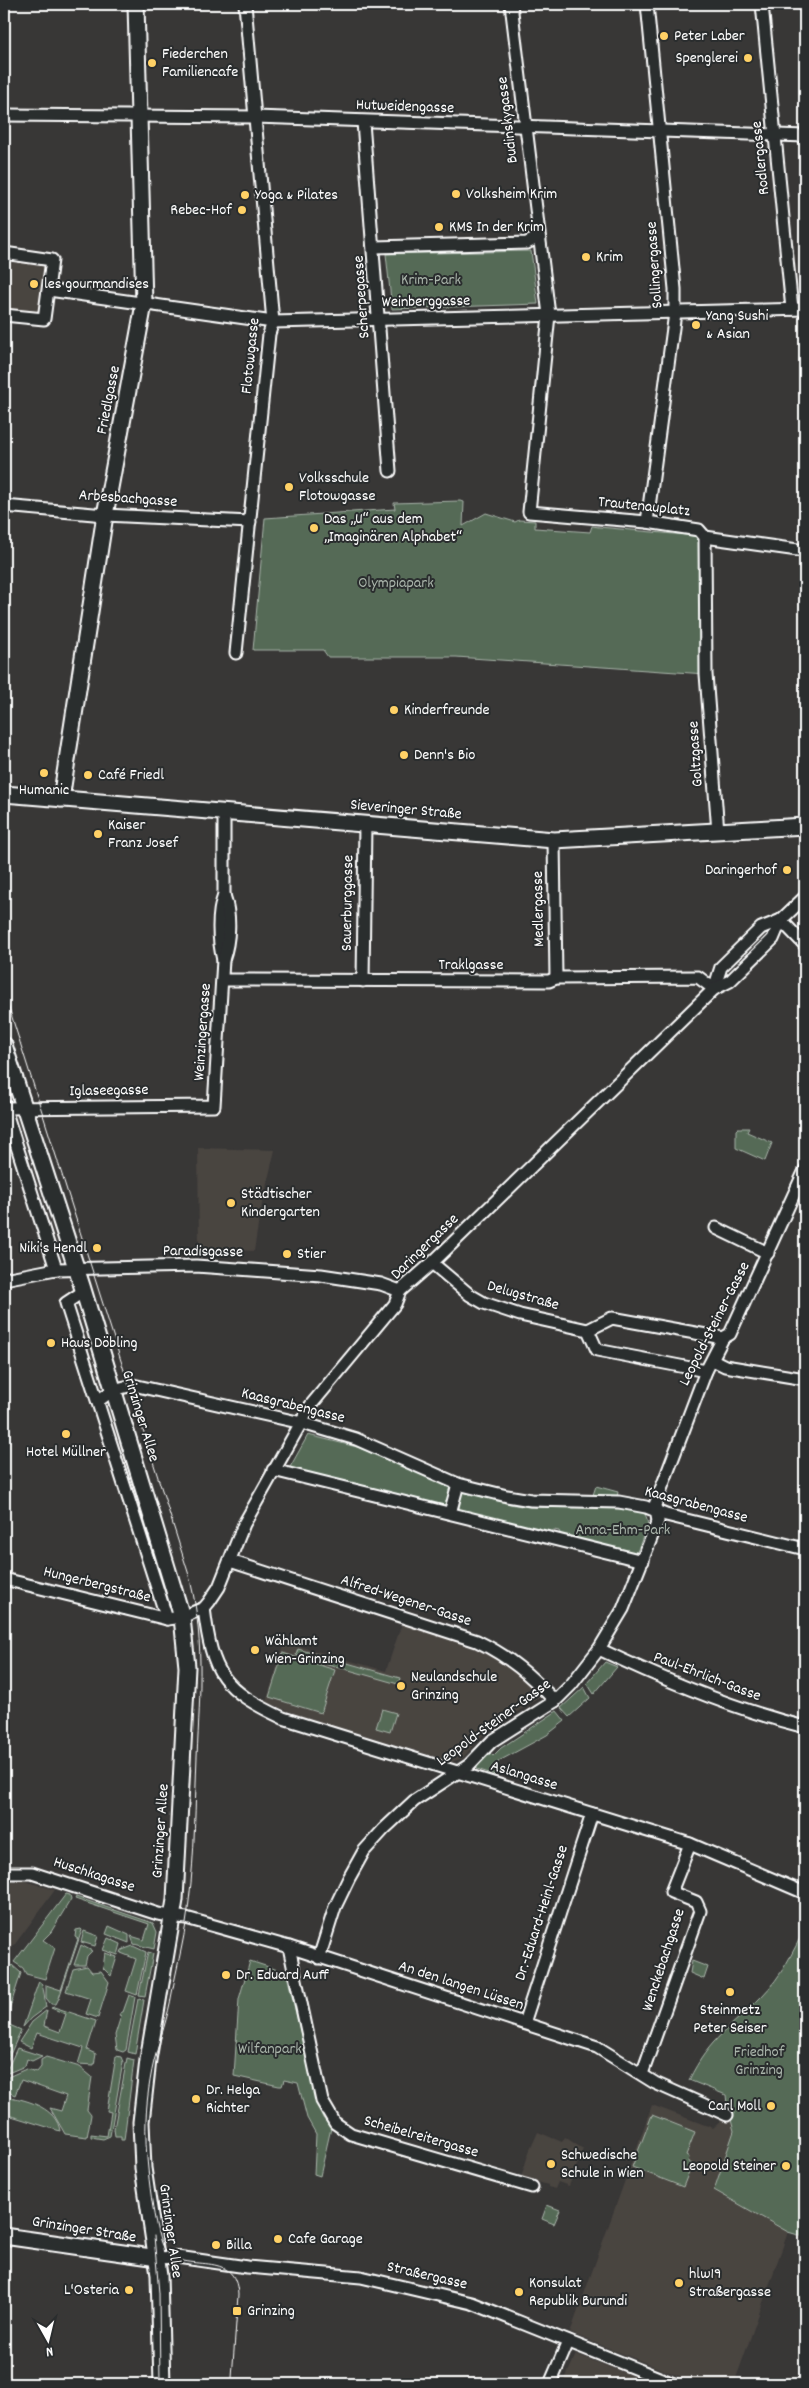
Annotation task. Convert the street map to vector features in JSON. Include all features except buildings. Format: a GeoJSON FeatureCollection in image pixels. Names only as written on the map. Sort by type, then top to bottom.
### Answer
{"type":"FeatureCollection","features":[{"type":"Feature","properties":{"kind":"street","name":"Friedlgasse"},"geometry":{"type":"LineString","coordinates":[[61,799],[105,515],[144,304],[136,4]]}},
{"type":"Feature","properties":{"kind":"street","name":"Flotowgasse"},"geometry":{"type":"LineString","coordinates":[[236,653],[269,334],[274,322],[245,4]]}},
{"type":"Feature","properties":{"kind":"street","name":"Budinskygasse"},"geometry":{"type":"LineString","coordinates":[[511,4],[549,315]]}},
{"type":"Feature","properties":{"kind":"street","name":"Sollingergasse"},"geometry":{"type":"LineString","coordinates":[[647,4],[675,289],[675,313],[647,522]]}},
{"type":"Feature","properties":{"kind":"street","name":"Rodlergasse"},"geometry":{"type":"LineString","coordinates":[[762,4],[792,309]]}},
{"type":"Feature","properties":{"kind":"street","name":"Hutweidengasse"},"geometry":{"type":"LineString","coordinates":[[4,115],[255,117],[805,136]]}},
{"type":"Feature","properties":{"kind":"street","name":"Scherpegasse"},"geometry":{"type":"LineString","coordinates":[[363,122],[380,320],[390,471]]}},
{"type":"Feature","properties":{"kind":"street"},"geometry":{"type":"LineString","coordinates":[[374,247],[527,243],[535,239],[538,233]]}},
{"type":"Feature","properties":{"kind":"street"},"geometry":{"type":"LineString","coordinates":[[4,253],[52,260],[44,319],[4,315]]}},
{"type":"Feature","properties":{"kind":"street","name":"Weinberggasse"},"geometry":{"type":"LineString","coordinates":[[49,290],[274,322],[805,309]]}},
{"type":"Feature","properties":{"kind":"street","name":"Trautenauplatz"},"geometry":{"type":"LineString","coordinates":[[549,315],[529,512],[647,522],[699,530],[705,537],[706,674]]}},
{"type":"Feature","properties":{"kind":"street","name":"Arbesbachgasse"},"geometry":{"type":"LineString","coordinates":[[4,506],[105,515],[250,522]]}},
{"type":"Feature","properties":{"kind":"street"},"geometry":{"type":"LineString","coordinates":[[705,537],[805,551]]}},
{"type":"Feature","properties":{"kind":"street","name":"Goltzgasse"},"geometry":{"type":"LineString","coordinates":[[706,674],[718,832]]}},
{"type":"Feature","properties":{"kind":"street","name":"Sieveringer Straße"},"geometry":{"type":"LineString","coordinates":[[4,794],[554,840],[805,826]]}},
{"type":"Feature","properties":{"kind":"street","name":"Weinzingergasse"},"geometry":{"type":"LineString","coordinates":[[214,1106],[223,980],[223,960],[220,948],[220,906],[224,895],[224,813]]}},
{"type":"Feature","properties":{"kind":"street","name":"Sauerburggasse"},"geometry":{"type":"LineString","coordinates":[[363,981],[365,824]]}},
{"type":"Feature","properties":{"kind":"street","name":"Medlergasse"},"geometry":{"type":"LineString","coordinates":[[554,840],[556,978]]}},
{"type":"Feature","properties":{"kind":"street","name":"Daringergasse"},"geometry":{"type":"LineString","coordinates":[[204,1608],[219,1587],[244,1524],[311,1405],[395,1304],[400,1291],[432,1263],[714,989],[721,967],[761,928],[781,920],[805,897]]}},
{"type":"Feature","properties":{"kind":"street"},"geometry":{"type":"LineString","coordinates":[[781,920],[805,945]]}},
{"type":"Feature","properties":{"kind":"street","name":"Traklgasse"},"geometry":{"type":"LineString","coordinates":[[223,980],[549,981],[556,978],[698,977],[714,989]]}},
{"type":"Feature","properties":{"kind":"street","name":"Grinzinger Allee"},"geometry":{"type":"LineString","coordinates":[[4,1045],[84,1291],[182,1617],[187,1667],[173,1917],[148,2060],[141,2122],[143,2168],[158,2258],[162,2384]]}},
{"type":"Feature","properties":{"kind":"street","name":"Iglaseegasse"},"geometry":{"type":"LineString","coordinates":[[4,1107],[214,1106]]}},
{"type":"Feature","properties":{"kind":"street"},"geometry":{"type":"LineString","coordinates":[[4,1107],[56,1269]]}},
{"type":"Feature","properties":{"kind":"street","name":"Leopold-Steiner-Gasse"},"geometry":{"type":"LineString","coordinates":[[320,1958],[335,1906],[364,1851],[414,1801],[469,1764],[492,1741],[556,1701],[599,1649],[623,1609],[643,1561],[658,1521],[655,1505],[706,1371],[723,1338],[730,1334],[805,1170]]}},
{"type":"Feature","properties":{"kind":"street","name":"Leopold-Steiner-Gasse"},"geometry":{"type":"LineString","coordinates":[[716,1228],[768,1253]]}},
{"type":"Feature","properties":{"kind":"street","name":"Delugstraße"},"geometry":{"type":"LineString","coordinates":[[432,1263],[462,1290],[484,1303],[514,1313],[588,1330]]}},
{"type":"Feature","properties":{"kind":"street","name":"Paradisgasse"},"geometry":{"type":"LineString","coordinates":[[4,1279],[56,1269],[196,1266],[283,1271],[381,1284],[400,1291]]}},
{"type":"Feature","properties":{"kind":"street"},"geometry":{"type":"LineString","coordinates":[[84,1291],[66,1303],[167,1619]]}},
{"type":"Feature","properties":{"kind":"street"},"geometry":{"type":"LineString","coordinates":[[706,1371],[597,1350],[588,1330],[612,1318],[723,1338]]}},
{"type":"Feature","properties":{"kind":"street"},"geometry":{"type":"LineString","coordinates":[[713,1360],[725,1366],[805,1379]]}},
{"type":"Feature","properties":{"kind":"street","name":"Kaasgrabengasse"},"geometry":{"type":"LineString","coordinates":[[113,1390],[133,1385],[302,1423],[356,1439],[458,1484],[507,1496],[531,1500],[619,1502],[646,1507],[656,1513],[805,1550]]}},
{"type":"Feature","properties":{"kind":"street"},"geometry":{"type":"LineString","coordinates":[[98,1401],[113,1390]]}},
{"type":"Feature","properties":{"kind":"street"},"geometry":{"type":"LineString","coordinates":[[273,1470],[643,1561]]}},
{"type":"Feature","properties":{"kind":"street"},"geometry":{"type":"LineString","coordinates":[[450,1513],[458,1484]]}},
{"type":"Feature","properties":{"kind":"street","name":"Alfred-Wegener-Gasse"},"geometry":{"type":"LineString","coordinates":[[230,1561],[477,1641],[499,1652],[525,1670],[556,1701]]}},
{"type":"Feature","properties":{"kind":"street","name":"Hungerbergstraße"},"geometry":{"type":"LineString","coordinates":[[4,1579],[167,1619],[182,1617]]}},
{"type":"Feature","properties":{"kind":"street"},"geometry":{"type":"LineString","coordinates":[[182,1617],[204,1608]]}},
{"type":"Feature","properties":{"kind":"street","name":"Aslangasse"},"geometry":{"type":"LineString","coordinates":[[204,1608],[211,1652],[217,1669],[233,1689],[264,1709],[283,1718],[690,1844],[805,1893]]}},
{"type":"Feature","properties":{"kind":"street","name":"Paul-Ehrlich-Gasse"},"geometry":{"type":"LineString","coordinates":[[599,1649],[655,1676],[710,1698],[768,1718],[805,1727]]}},
{"type":"Feature","properties":{"kind":"street","name":"Dr.-Eduard-Heinl-Gasse"},"geometry":{"type":"LineString","coordinates":[[524,2023],[592,1814]]}},
{"type":"Feature","properties":{"kind":"street","name":"Wenckebachgasse"},"geometry":{"type":"LineString","coordinates":[[642,2074],[700,1910],[696,1902],[671,1892],[690,1844]]}},
{"type":"Feature","properties":{"kind":"street","name":"Huschkagasse"},"geometry":{"type":"LineString","coordinates":[[4,1873],[32,1873],[158,1914],[173,1917]]}},
{"type":"Feature","properties":{"kind":"street","name":"An den langen Lüssen"},"geometry":{"type":"LineString","coordinates":[[173,1917],[190,1919],[288,1947],[596,2047],[655,2083],[727,2115]]}},
{"type":"Feature","properties":{"kind":"street","name":"Scheibelreitergasse"},"geometry":{"type":"LineString","coordinates":[[288,1947],[322,2101],[335,2123],[351,2134],[532,2187]]}},
{"type":"Feature","properties":{"kind":"street","name":"Grinzinger Straße"},"geometry":{"type":"LineString","coordinates":[[4,2236],[158,2258]]}},
{"type":"Feature","properties":{"kind":"street","name":"Straßergasse"},"geometry":{"type":"LineString","coordinates":[[158,2258],[177,2257],[247,2267],[361,2277],[472,2303],[674,2384]]}},
{"type":"Feature","properties":{"kind":"street"},"geometry":{"type":"LineString","coordinates":[[550,2384],[568,2342]]}},
{"type":"Feature","properties":{"kind":"shaded area"},"geometry":{"type":"Polygon","coordinates":[[[4,259],[46,266],[38,312],[5,308],[4,310],[4,259]]]}},
{"type":"Feature","properties":{"kind":"shaded area","name":"Städtischer Kindergarten"},"geometry":{"type":"Polygon","coordinates":[[[198,1148],[275,1150],[260,1213],[254,1251],[199,1248],[198,1148]]]}},
{"type":"Feature","properties":{"kind":"shaded area","name":"Neulandschule Grinzing"},"geometry":{"type":"Polygon","coordinates":[[[402,1623],[477,1649],[498,1660],[521,1676],[541,1696],[481,1737],[463,1758],[452,1762],[298,1715],[266,1702],[285,1642],[386,1671],[402,1623]]]}},
{"type":"Feature","properties":{"kind":"shaded area"},"geometry":{"type":"Polygon","coordinates":[[[22,1880],[55,1890],[4,1959],[4,1882],[22,1880]]]}},
{"type":"Feature","properties":{"kind":"shaded area","name":"hlw19 Straßergasse"},"geometry":{"type":"Polygon","coordinates":[[[652,2105],[713,2128],[721,2121],[732,2122],[734,2131],[714,2190],[788,2232],[734,2384],[699,2384],[570,2333],[652,2105]]]}},
{"type":"Feature","properties":{"kind":"shaded area","name":"Schwedische Schule in Wien"},"geometry":{"type":"Polygon","coordinates":[[[538,2132],[562,2142],[565,2137],[583,2149],[569,2186],[558,2182],[555,2189],[521,2177],[538,2132]]]}},
{"type":"Feature","properties":{"kind":"shaded area"},"geometry":{"type":"Polygon","coordinates":[[[576,2354],[643,2380],[642,2384],[563,2384],[576,2354]]]}},
{"type":"Feature","properties":{"kind":"green space","name":"Krim-Park"},"geometry":{"type":"Polygon","coordinates":[[[531,251],[538,304],[392,309],[386,254],[531,251]]]}},
{"type":"Feature","properties":{"kind":"green space","name":"Olympiapark"},"geometry":{"type":"Polygon","coordinates":[[[464,502],[463,526],[486,513],[515,522],[519,520],[535,521],[535,528],[590,532],[592,526],[695,536],[699,541],[705,541],[706,674],[456,657],[328,657],[323,650],[253,650],[265,518],[395,509],[394,503],[464,502]]]}},
{"type":"Feature","properties":{"kind":"green space"},"geometry":{"type":"Polygon","coordinates":[[[738,1128],[749,1128],[747,1132],[772,1143],[765,1161],[736,1148],[736,1130],[738,1128]]]}},
{"type":"Feature","properties":{"kind":"green space"},"geometry":{"type":"Polygon","coordinates":[[[308,1435],[357,1447],[448,1485],[451,1489],[446,1505],[437,1505],[289,1469],[308,1435]]]}},
{"type":"Feature","properties":{"kind":"green space"},"geometry":{"type":"Polygon","coordinates":[[[596,1486],[618,1492],[617,1497],[593,1495],[596,1486]]]}},
{"type":"Feature","properties":{"kind":"green space","name":"Anna-Ehm-Park"},"geometry":{"type":"Polygon","coordinates":[[[462,1491],[521,1506],[631,1510],[645,1513],[648,1524],[637,1552],[634,1554],[562,1537],[559,1531],[554,1530],[547,1533],[462,1512],[459,1509],[462,1491]]]}},
{"type":"Feature","properties":{"kind":"green space"},"geometry":{"type":"Polygon","coordinates":[[[298,1649],[400,1678],[398,1684],[296,1655],[298,1649]]]}},
{"type":"Feature","properties":{"kind":"green space"},"geometry":{"type":"Polygon","coordinates":[[[283,1653],[335,1670],[321,1713],[269,1697],[283,1653]]]}},
{"type":"Feature","properties":{"kind":"green space"},"geometry":{"type":"Polygon","coordinates":[[[605,1662],[617,1667],[594,1694],[587,1683],[605,1662]]]}},
{"type":"Feature","properties":{"kind":"green space"},"geometry":{"type":"Polygon","coordinates":[[[584,1687],[590,1698],[569,1717],[561,1708],[584,1687]]]}},
{"type":"Feature","properties":{"kind":"green space"},"geometry":{"type":"Polygon","coordinates":[[[382,1709],[396,1713],[390,1732],[376,1728],[382,1709]]]}},
{"type":"Feature","properties":{"kind":"green space"},"geometry":{"type":"Polygon","coordinates":[[[557,1711],[565,1721],[547,1735],[499,1761],[496,1766],[495,1775],[477,1769],[477,1764],[489,1752],[493,1756],[501,1748],[557,1711]]]}},
{"type":"Feature","properties":{"kind":"green space"},"geometry":{"type":"Polygon","coordinates":[[[66,1894],[70,1895],[71,1899],[51,1932],[43,1940],[55,1948],[45,1979],[26,1974],[23,1968],[14,1962],[66,1894]]]}},
{"type":"Feature","properties":{"kind":"green space"},"geometry":{"type":"Polygon","coordinates":[[[76,1897],[153,1923],[157,1932],[154,1949],[134,1944],[131,1936],[144,1940],[149,1924],[75,1899],[76,1897]]]}},
{"type":"Feature","properties":{"kind":"green space"},"geometry":{"type":"Polygon","coordinates":[[[109,1926],[129,1935],[129,1943],[106,1934],[109,1926]]]}},
{"type":"Feature","properties":{"kind":"green space","name":"Friedhof Grinzing"},"geometry":{"type":"Polygon","coordinates":[[[805,1928],[805,2237],[788,2232],[714,2190],[734,2131],[731,2120],[734,2110],[727,2104],[726,2095],[689,2080],[713,2043],[775,1981],[805,1928]]]}},
{"type":"Feature","properties":{"kind":"green space"},"geometry":{"type":"Polygon","coordinates":[[[76,1930],[82,1930],[59,1998],[56,2004],[51,2004],[46,1998],[46,1985],[61,1990],[78,1939],[75,1937],[76,1930]]]}},
{"type":"Feature","properties":{"kind":"green space"},"geometry":{"type":"Polygon","coordinates":[[[84,1931],[98,1936],[95,1946],[81,1942],[84,1931]]]}},
{"type":"Feature","properties":{"kind":"green space"},"geometry":{"type":"Polygon","coordinates":[[[108,1938],[121,1944],[118,1955],[103,1950],[108,1938]]]}},
{"type":"Feature","properties":{"kind":"green space"},"geometry":{"type":"Polygon","coordinates":[[[81,1945],[92,1951],[87,1956],[85,1965],[74,1965],[81,1945]]]}},
{"type":"Feature","properties":{"kind":"green space"},"geometry":{"type":"Polygon","coordinates":[[[133,1946],[146,1952],[137,1995],[126,1991],[136,1959],[121,1953],[122,1950],[133,1946]]]}},
{"type":"Feature","properties":{"kind":"green space"},"geometry":{"type":"Polygon","coordinates":[[[148,1952],[153,1954],[145,1996],[139,1995],[148,1952]]]}},
{"type":"Feature","properties":{"kind":"green space"},"geometry":{"type":"Polygon","coordinates":[[[105,1953],[117,1957],[111,1976],[103,1968],[105,1953]]]}},
{"type":"Feature","properties":{"kind":"green space","name":"Wilfanpark"},"geometry":{"type":"Polygon","coordinates":[[[250,1961],[284,1972],[288,1979],[317,2104],[323,2118],[331,2128],[320,2176],[314,2174],[316,2134],[307,2118],[298,2083],[284,2080],[282,2086],[279,2086],[234,2076],[239,1999],[250,1961]]]}},
{"type":"Feature","properties":{"kind":"green space"},"geometry":{"type":"Polygon","coordinates":[[[692,1961],[708,1967],[704,1979],[690,1973],[692,1961]]]}},
{"type":"Feature","properties":{"kind":"green space"},"geometry":{"type":"Polygon","coordinates":[[[12,1965],[21,1973],[5,2023],[21,2030],[4,2068],[4,2061],[9,2052],[4,2049],[4,1974],[12,1965]]]}},
{"type":"Feature","properties":{"kind":"green space"},"geometry":{"type":"Polygon","coordinates":[[[87,1966],[92,1972],[101,1971],[109,1982],[98,2018],[86,2014],[91,1999],[66,1991],[73,1969],[87,1966]]]}},
{"type":"Feature","properties":{"kind":"green space"},"geometry":{"type":"Polygon","coordinates":[[[39,1981],[43,1990],[46,2007],[31,2018],[23,2027],[39,1981]]]}},
{"type":"Feature","properties":{"kind":"green space"},"geometry":{"type":"Polygon","coordinates":[[[129,1995],[135,1997],[126,2050],[123,2052],[117,2050],[115,2035],[121,2016],[119,2015],[123,2012],[129,1995]]]}},
{"type":"Feature","properties":{"kind":"green space"},"geometry":{"type":"Polygon","coordinates":[[[138,1999],[144,2000],[135,2054],[128,2052],[138,1999]]]}},
{"type":"Feature","properties":{"kind":"green space"},"geometry":{"type":"Polygon","coordinates":[[[54,2007],[96,2021],[87,2050],[96,2054],[94,2065],[78,2064],[83,2048],[37,2033],[31,2048],[19,2042],[32,2022],[47,2010],[44,2026],[60,2032],[66,2014],[51,2008],[54,2007]]]}},
{"type":"Feature","properties":{"kind":"green space"},"geometry":{"type":"Polygon","coordinates":[[[17,2048],[42,2056],[32,2061],[27,2059],[25,2066],[8,2073],[7,2070],[17,2048]]]}},
{"type":"Feature","properties":{"kind":"green space"},"geometry":{"type":"Polygon","coordinates":[[[116,2056],[121,2057],[123,2062],[110,2136],[103,2139],[91,2137],[91,2134],[107,2136],[111,2112],[107,2111],[116,2056]]]}},
{"type":"Feature","properties":{"kind":"green space"},"geometry":{"type":"Polygon","coordinates":[[[46,2057],[80,2067],[92,2077],[87,2110],[91,2115],[87,2137],[65,2134],[50,2108],[61,2111],[66,2096],[21,2080],[15,2095],[8,2092],[8,2077],[26,2069],[37,2072],[41,2067],[41,2060],[46,2057]]]}},
{"type":"Feature","properties":{"kind":"green space"},"geometry":{"type":"Polygon","coordinates":[[[127,2058],[134,2060],[124,2140],[121,2140],[121,2136],[115,2136],[114,2129],[127,2058]]]}},
{"type":"Feature","properties":{"kind":"green space"},"geometry":{"type":"Polygon","coordinates":[[[9,2097],[25,2100],[48,2111],[58,2123],[60,2131],[5,2114],[9,2097]]]}},
{"type":"Feature","properties":{"kind":"green space"},"geometry":{"type":"Polygon","coordinates":[[[652,2115],[695,2132],[686,2155],[689,2157],[688,2162],[692,2164],[683,2187],[632,2167],[652,2115]]]}},
{"type":"Feature","properties":{"kind":"green space"},"geometry":{"type":"Polygon","coordinates":[[[547,2205],[560,2210],[554,2224],[542,2219],[547,2205]]]}},
{"type":"Feature","properties":{"kind":"tram line"},"geometry":{"type":"LineString","coordinates":[[4,992],[188,1572],[197,1618],[200,1686],[191,1883],[186,1924],[170,2002],[150,2080],[146,2149],[154,2215],[157,2230],[165,2251],[174,2258],[220,2266],[229,2271],[235,2280],[238,2295],[232,2378]]}},
{"type":"Feature","properties":{"kind":"tram line"},"geometry":{"type":"LineString","coordinates":[[154,2236],[159,2293],[160,2384]]}},
{"type":"Feature","properties":{"kind":"place","name":"Peter Laber"},"geometry":{"type":"Point","coordinates":[664,36]}},
{"type":"Feature","properties":{"kind":"place","name":"Spenglerei"},"geometry":{"type":"Point","coordinates":[748,58]}},
{"type":"Feature","properties":{"kind":"place","name":"Fiederchen Familiencafe"},"geometry":{"type":"Point","coordinates":[152,63]}},
{"type":"Feature","properties":{"kind":"place","name":"Volksheim Krim"},"geometry":{"type":"Point","coordinates":[456,194]}},
{"type":"Feature","properties":{"kind":"place","name":"Yoga & Pilates"},"geometry":{"type":"Point","coordinates":[245,195]}},
{"type":"Feature","properties":{"kind":"place","name":"Rebec-Hof"},"geometry":{"type":"Point","coordinates":[242,210]}},
{"type":"Feature","properties":{"kind":"place","name":"KMS In der Krim"},"geometry":{"type":"Point","coordinates":[439,227]}},
{"type":"Feature","properties":{"kind":"place","name":"Krim"},"geometry":{"type":"Point","coordinates":[586,257]}},
{"type":"Feature","properties":{"kind":"place","name":"les gourmandises"},"geometry":{"type":"Point","coordinates":[34,284]}},
{"type":"Feature","properties":{"kind":"place","name":"Yang Sushi & Asian"},"geometry":{"type":"Point","coordinates":[696,325]}},
{"type":"Feature","properties":{"kind":"place","name":"Volksschule Flotowgasse"},"geometry":{"type":"Point","coordinates":[289,487]}},
{"type":"Feature","properties":{"kind":"place","name":"Das „U“ aus dem „Imaginären Alphabet“"},"geometry":{"type":"Point","coordinates":[314,528]}},
{"type":"Feature","properties":{"kind":"place","name":"Kinderfreunde"},"geometry":{"type":"Point","coordinates":[394,710]}},
{"type":"Feature","properties":{"kind":"place","name":"Denn's Bio"},"geometry":{"type":"Point","coordinates":[404,755]}},
{"type":"Feature","properties":{"kind":"place","name":"Humanic"},"geometry":{"type":"Point","coordinates":[44,773]}},
{"type":"Feature","properties":{"kind":"place","name":"Café Friedl"},"geometry":{"type":"Point","coordinates":[88,775]}},
{"type":"Feature","properties":{"kind":"place","name":"Kaiser Franz Josef"},"geometry":{"type":"Point","coordinates":[98,834]}},
{"type":"Feature","properties":{"kind":"place","name":"Daringerhof"},"geometry":{"type":"Point","coordinates":[787,870]}},
{"type":"Feature","properties":{"kind":"place","name":"Städtischer Kindergarten"},"geometry":{"type":"Point","coordinates":[231,1203]}},
{"type":"Feature","properties":{"kind":"place","name":"Niki's Hendl"},"geometry":{"type":"Point","coordinates":[97,1248]}},
{"type":"Feature","properties":{"kind":"place","name":"Stier"},"geometry":{"type":"Point","coordinates":[287,1254]}},
{"type":"Feature","properties":{"kind":"place","name":"Haus Döbling"},"geometry":{"type":"Point","coordinates":[51,1343]}},
{"type":"Feature","properties":{"kind":"place","name":"Hotel Müllner"},"geometry":{"type":"Point","coordinates":[66,1434]}},
{"type":"Feature","properties":{"kind":"place","name":"Wählamt Wien-Grinzing"},"geometry":{"type":"Point","coordinates":[255,1650]}},
{"type":"Feature","properties":{"kind":"place","name":"Neulandschule Grinzing"},"geometry":{"type":"Point","coordinates":[401,1686]}},
{"type":"Feature","properties":{"kind":"place","name":"Dr. Eduard Auff"},"geometry":{"type":"Point","coordinates":[226,1975]}},
{"type":"Feature","properties":{"kind":"place","name":"Steinmetz Peter Seiser"},"geometry":{"type":"Point","coordinates":[730,1992]}},
{"type":"Feature","properties":{"kind":"place","name":"Dr. Helga Richter"},"geometry":{"type":"Point","coordinates":[196,2099]}},
{"type":"Feature","properties":{"kind":"place","name":"Carl Moll"},"geometry":{"type":"Point","coordinates":[771,2106]}},
{"type":"Feature","properties":{"kind":"place","name":"Schwedische Schule in Wien"},"geometry":{"type":"Point","coordinates":[551,2164]}},
{"type":"Feature","properties":{"kind":"place","name":"Leopold Steiner"},"geometry":{"type":"Point","coordinates":[786,2166]}},
{"type":"Feature","properties":{"kind":"place","name":"Cafe Garage"},"geometry":{"type":"Point","coordinates":[278,2239]}},
{"type":"Feature","properties":{"kind":"place","name":"Billa"},"geometry":{"type":"Point","coordinates":[216,2245]}},
{"type":"Feature","properties":{"kind":"place","name":"hlw19 Straßergasse"},"geometry":{"type":"Point","coordinates":[679,2283]}},
{"type":"Feature","properties":{"kind":"place","name":"L'Osteria"},"geometry":{"type":"Point","coordinates":[129,2290]}},
{"type":"Feature","properties":{"kind":"place","name":"Konsulat Republik Burundi"},"geometry":{"type":"Point","coordinates":[519,2292]}},
{"type":"Feature","properties":{"kind":"place","name":"Grinzing"},"geometry":{"type":"Point","coordinates":[237,2311]}}]}
